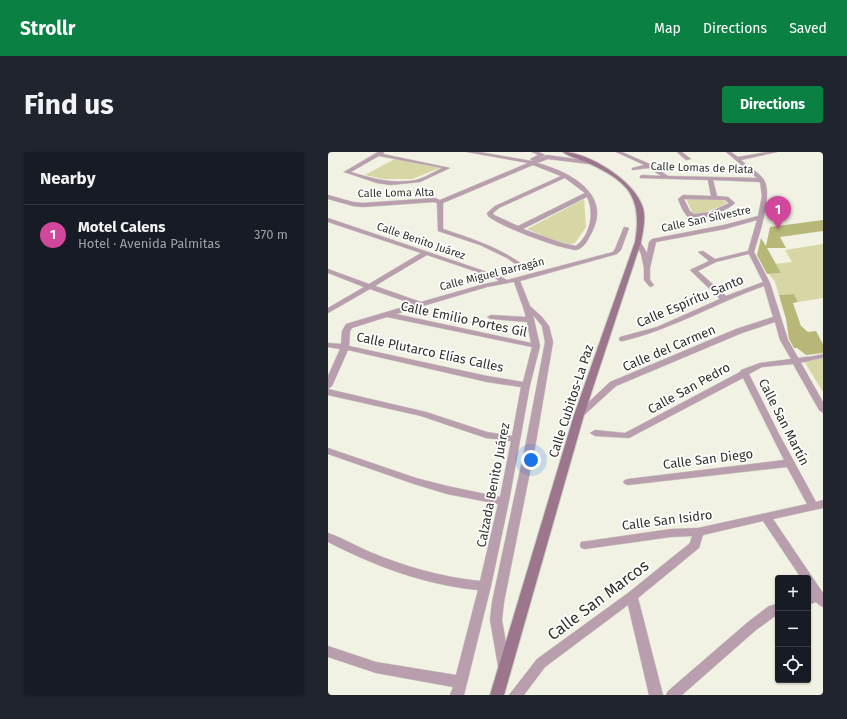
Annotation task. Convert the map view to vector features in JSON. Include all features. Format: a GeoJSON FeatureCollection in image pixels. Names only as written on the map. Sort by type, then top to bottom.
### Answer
{"type":"FeatureCollection","features":[{"type":"Feature","properties":{"kind":"main road","name":"Calle Cubitos-La Paz"},"geometry":{"type":"LineString","coordinates":[[497,695],[579,415],[638,242],[640,207],[636,197],[629,187],[618,178],[589,162],[566,152]]}},
{"type":"Feature","properties":{"kind":"street"},"geometry":{"type":"LineString","coordinates":[[469,152],[529,163],[565,176],[582,187],[588,194],[594,206],[595,215],[590,230],[581,246],[575,248],[566,248],[495,218],[491,216],[490,213],[497,207],[565,176]]}},
{"type":"Feature","properties":{"kind":"street"},"geometry":{"type":"LineString","coordinates":[[529,163],[542,155],[534,152]]}},
{"type":"Feature","properties":{"kind":"street"},"geometry":{"type":"LineString","coordinates":[[618,152],[650,166],[667,178]]}},
{"type":"Feature","properties":{"kind":"street"},"geometry":{"type":"LineString","coordinates":[[678,152],[688,158]]}},
{"type":"Feature","properties":{"kind":"street"},"geometry":{"type":"LineString","coordinates":[[728,152],[762,180],[765,196],[761,217],[751,252],[767,283],[784,340],[823,410]]}},
{"type":"Feature","properties":{"kind":"street"},"geometry":{"type":"LineString","coordinates":[[737,159],[775,152]]}},
{"type":"Feature","properties":{"kind":"street"},"geometry":{"type":"LineString","coordinates":[[380,153],[447,168],[418,181],[391,183],[379,182],[347,172],[380,153]]}},
{"type":"Feature","properties":{"kind":"street"},"geometry":{"type":"LineString","coordinates":[[437,201],[529,163],[551,157],[589,162]]}},
{"type":"Feature","properties":{"kind":"street"},"geometry":{"type":"LineString","coordinates":[[634,169],[650,166]]}},
{"type":"Feature","properties":{"kind":"street","name":"Calle Lomas de Plata"},"geometry":{"type":"LineString","coordinates":[[642,177],[762,180]]}},
{"type":"Feature","properties":{"kind":"street"},"geometry":{"type":"LineString","coordinates":[[710,179],[714,197]]}},
{"type":"Feature","properties":{"kind":"street"},"geometry":{"type":"LineString","coordinates":[[519,228],[588,194]]}},
{"type":"Feature","properties":{"kind":"street","name":"Calle Loma Alta"},"geometry":{"type":"LineString","coordinates":[[328,197],[353,204],[363,205],[437,201],[440,230],[482,244],[509,257],[524,268]]}},
{"type":"Feature","properties":{"kind":"street"},"geometry":{"type":"LineString","coordinates":[[683,197],[714,197],[729,199],[732,203],[725,208],[702,216],[694,217],[689,214],[680,199],[683,197]]}},
{"type":"Feature","properties":{"kind":"street","name":"Calle San Silvestre"},"geometry":{"type":"LineString","coordinates":[[647,268],[652,242],[654,240],[725,227],[761,217]]}},
{"type":"Feature","properties":{"kind":"street","name":"Calle Benito Juárez"},"geometry":{"type":"LineString","coordinates":[[328,220],[511,281]]}},
{"type":"Feature","properties":{"kind":"street","name":"Calle Miguel Barragán"},"geometry":{"type":"LineString","coordinates":[[345,347],[346,331],[349,326],[486,285],[511,281],[614,253],[618,250],[626,228]]}},
{"type":"Feature","properties":{"kind":"street"},"geometry":{"type":"LineString","coordinates":[[638,242],[644,254],[647,268],[647,280],[651,285]]}},
{"type":"Feature","properties":{"kind":"street"},"geometry":{"type":"LineString","coordinates":[[701,252],[714,262]]}},
{"type":"Feature","properties":{"kind":"street"},"geometry":{"type":"LineString","coordinates":[[725,299],[693,270],[714,262],[751,252]]}},
{"type":"Feature","properties":{"kind":"street"},"geometry":{"type":"LineString","coordinates":[[328,311],[426,253]]}},
{"type":"Feature","properties":{"kind":"street"},"geometry":{"type":"LineString","coordinates":[[328,270],[419,304]]}},
{"type":"Feature","properties":{"kind":"street","name":"Calzada Benito Juárez"},"geometry":{"type":"LineString","coordinates":[[457,695],[485,586],[504,501],[526,385],[536,346],[527,307],[511,281]]}},
{"type":"Feature","properties":{"kind":"street","name":"Calle Espíritu Santo"},"geometry":{"type":"LineString","coordinates":[[622,339],[636,336],[663,326],[742,291],[767,283]]}},
{"type":"Feature","properties":{"kind":"street"},"geometry":{"type":"LineString","coordinates":[[504,667],[496,620],[498,602],[531,442],[549,342],[545,324],[527,307]]}},
{"type":"Feature","properties":{"kind":"street","name":"Calle Emilio Portes Gil"},"geometry":{"type":"LineString","coordinates":[[388,314],[536,346]]}},
{"type":"Feature","properties":{"kind":"street"},"geometry":{"type":"LineString","coordinates":[[491,317],[530,320]]}},
{"type":"Feature","properties":{"kind":"street","name":"Calle del Carmen"},"geometry":{"type":"LineString","coordinates":[[579,415],[591,407],[600,393],[613,384],[739,330],[778,318]]}},
{"type":"Feature","properties":{"kind":"street","name":"Calle Plutarco Elías Calles"},"geometry":{"type":"LineString","coordinates":[[328,345],[345,347],[487,379],[526,385]]}},
{"type":"Feature","properties":{"kind":"street"},"geometry":{"type":"LineString","coordinates":[[328,386],[345,347]]}},
{"type":"Feature","properties":{"kind":"street","name":"Calle San Pedro"},"geometry":{"type":"LineString","coordinates":[[595,433],[626,436],[744,372],[760,365],[795,361]]}},
{"type":"Feature","properties":{"kind":"street","name":"Calle San Martín"},"geometry":{"type":"LineString","coordinates":[[744,372],[790,463],[818,505]]}},
{"type":"Feature","properties":{"kind":"street"},"geometry":{"type":"LineString","coordinates":[[328,392],[423,414],[486,435],[515,439]]}},
{"type":"Feature","properties":{"kind":"street"},"geometry":{"type":"LineString","coordinates":[[328,451],[414,481],[446,490],[504,501]]}},
{"type":"Feature","properties":{"kind":"street","name":"Calle San Diego"},"geometry":{"type":"LineString","coordinates":[[628,482],[790,463]]}},
{"type":"Feature","properties":{"kind":"street","name":"Calle San Isidro"},"geometry":{"type":"LineString","coordinates":[[585,545],[671,533],[698,532],[818,505]]}},
{"type":"Feature","properties":{"kind":"street"},"geometry":{"type":"LineString","coordinates":[[766,517],[804,575]]}},
{"type":"Feature","properties":{"kind":"street","name":"Calle San Marcos"},"geometry":{"type":"LineString","coordinates":[[516,695],[541,663],[632,596],[695,545],[698,532]]}},
{"type":"Feature","properties":{"kind":"street"},"geometry":{"type":"LineString","coordinates":[[328,537],[390,564],[433,579],[460,585],[485,586]]}},
{"type":"Feature","properties":{"kind":"street"},"geometry":{"type":"LineString","coordinates":[[811,587],[817,600]]}},
{"type":"Feature","properties":{"kind":"street"},"geometry":{"type":"LineString","coordinates":[[632,596],[656,695]]}},
{"type":"Feature","properties":{"kind":"street"},"geometry":{"type":"LineString","coordinates":[[673,695],[752,626],[775,610]]}},
{"type":"Feature","properties":{"kind":"street"},"geometry":{"type":"LineString","coordinates":[[328,651],[346,659],[406,673],[460,682]]}},
{"type":"Feature","properties":{"kind":"lane"},"geometry":{"type":"LineString","coordinates":[[795,361],[823,356]]}},
{"type":"Feature","properties":{"kind":"green space"},"geometry":{"type":"Polygon","coordinates":[[[395,159],[440,168],[412,179],[384,179],[365,175],[395,159]]]}},
{"type":"Feature","properties":{"kind":"green space"},"geometry":{"type":"Polygon","coordinates":[[[715,198],[728,202],[694,216],[686,199],[715,198]]]}},
{"type":"Feature","properties":{"kind":"green space"},"geometry":{"type":"Polygon","coordinates":[[[584,199],[586,227],[575,243],[565,245],[527,229],[584,199]]]}},
{"type":"Feature","properties":{"kind":"green space"},"geometry":{"type":"Polygon","coordinates":[[[823,244],[823,298],[798,302],[794,294],[779,295],[775,282],[769,274],[781,273],[775,264],[792,262],[785,250],[823,244]]]}},
{"type":"Feature","properties":{"kind":"green space"},"geometry":{"type":"Polygon","coordinates":[[[820,357],[823,359],[823,392],[804,361],[820,357]]]}},
{"type":"Feature","properties":{"kind":"building"},"geometry":{"type":"Polygon","coordinates":[[[823,220],[823,231],[780,237],[786,248],[767,248],[781,273],[767,274],[757,255],[761,238],[766,246],[770,227],[823,220]]]}},
{"type":"Feature","properties":{"kind":"building"},"geometry":{"type":"Polygon","coordinates":[[[794,294],[798,302],[793,303],[801,326],[808,332],[816,331],[823,344],[823,353],[806,355],[797,348],[794,348],[789,339],[786,319],[779,295],[794,294]]]}},
{"type":"Feature","properties":{"kind":"place","name":"Motel Calens"},"geometry":{"type":"Point","coordinates":[778,229]}}]}
